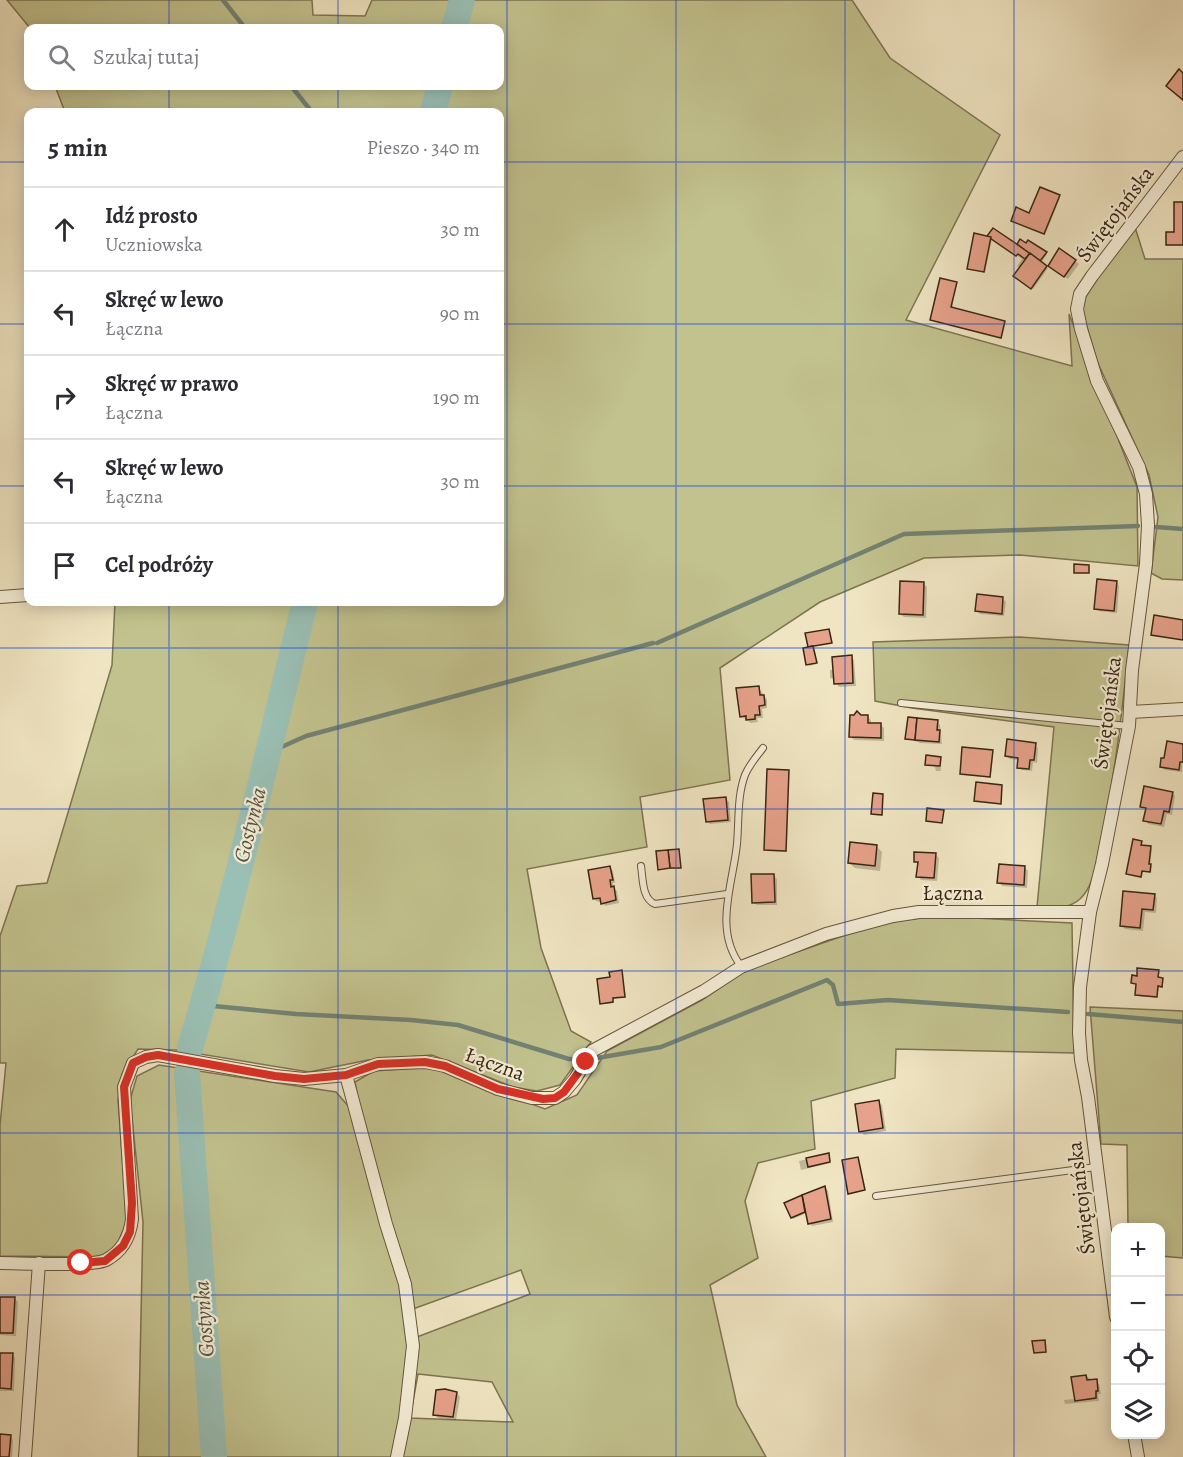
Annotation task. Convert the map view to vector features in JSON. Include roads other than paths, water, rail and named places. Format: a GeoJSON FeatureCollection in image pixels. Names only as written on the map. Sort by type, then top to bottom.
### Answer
{"type":"FeatureCollection","features":[{"type":"Feature","properties":{"kind":"street","name":"Świętojańska"},"geometry":{"type":"LineString","coordinates":[[1111,1278],[1088,1097],[1081,1060],[1080,987],[1090,912],[1102,864],[1129,726],[1132,670],[1146,564],[1148,525],[1146,494],[1139,467],[1097,381],[1077,309],[1080,294],[1092,276],[1183,157]]}},
{"type":"Feature","properties":{"kind":"street"},"geometry":{"type":"LineString","coordinates":[[0,597],[24,596]]}},
{"type":"Feature","properties":{"kind":"street"},"geometry":{"type":"LineString","coordinates":[[1131,712],[1183,709]]}},
{"type":"Feature","properties":{"kind":"street","name":"Łączna"},"geometry":{"type":"LineString","coordinates":[[39,1263],[105,1261],[123,1246],[130,1232],[132,1219],[124,1087],[133,1063],[146,1057],[158,1055],[304,1079],[346,1075],[378,1064],[425,1062],[445,1066],[498,1089],[532,1098],[555,1098],[564,1092],[575,1079],[592,1051],[704,991],[741,967],[826,934],[893,916],[919,912],[1090,912]]}},
{"type":"Feature","properties":{"kind":"street"},"geometry":{"type":"LineString","coordinates":[[346,1075],[386,1224],[405,1284],[413,1346],[405,1418],[397,1457]]}},
{"type":"Feature","properties":{"kind":"street"},"geometry":{"type":"LineString","coordinates":[[0,1263],[39,1263],[25,1457]]}},
{"type":"Feature","properties":{"kind":"street"},"geometry":{"type":"LineString","coordinates":[[1135,1439],[1138,1457]]}},
{"type":"Feature","properties":{"kind":"lane"},"geometry":{"type":"LineString","coordinates":[[901,703],[1129,726]]}},
{"type":"Feature","properties":{"kind":"lane"},"geometry":{"type":"LineString","coordinates":[[741,967],[734,958],[728,938],[728,894],[737,848],[741,790],[746,773],[763,748]]}},
{"type":"Feature","properties":{"kind":"lane"},"geometry":{"type":"LineString","coordinates":[[641,866],[646,896],[650,902],[655,904],[728,894]]}},
{"type":"Feature","properties":{"kind":"lane"},"geometry":{"type":"LineString","coordinates":[[876,1196],[1097,1167]]}},
{"type":"Feature","properties":{"kind":"waterway"},"geometry":{"type":"LineString","coordinates":[[223,0],[242,24]]}},
{"type":"Feature","properties":{"kind":"waterway","name":"Gostynka"},"geometry":{"type":"LineString","coordinates":[[455,24],[462,0]]}},
{"type":"Feature","properties":{"kind":"waterway"},"geometry":{"type":"LineString","coordinates":[[294,90],[309,108]]}},
{"type":"Feature","properties":{"kind":"waterway","name":"Gostynka"},"geometry":{"type":"LineString","coordinates":[[434,108],[439,90]]}},
{"type":"Feature","properties":{"kind":"waterway"},"geometry":{"type":"LineString","coordinates":[[657,643],[904,534],[1138,526]]}},
{"type":"Feature","properties":{"kind":"waterway"},"geometry":{"type":"LineString","coordinates":[[1156,527],[1183,529]]}},
{"type":"Feature","properties":{"kind":"waterway","name":"Gostynka"},"geometry":{"type":"LineString","coordinates":[[190,1048],[236,882],[304,606]]}},
{"type":"Feature","properties":{"kind":"waterway"},"geometry":{"type":"LineString","coordinates":[[268,753],[306,736],[653,643]]}},
{"type":"Feature","properties":{"kind":"waterway"},"geometry":{"type":"LineString","coordinates":[[597,1058],[661,1047],[827,980],[833,985],[838,1004],[888,1000],[1068,1012]]}},
{"type":"Feature","properties":{"kind":"waterway"},"geometry":{"type":"LineString","coordinates":[[203,1005],[458,1025],[569,1059],[576,1059]]}},
{"type":"Feature","properties":{"kind":"waterway"},"geometry":{"type":"LineString","coordinates":[[1088,1014],[1183,1022]]}},
{"type":"Feature","properties":{"kind":"waterway","name":"Gostynka"},"geometry":{"type":"LineString","coordinates":[[187,1073],[214,1457]]}}]}
